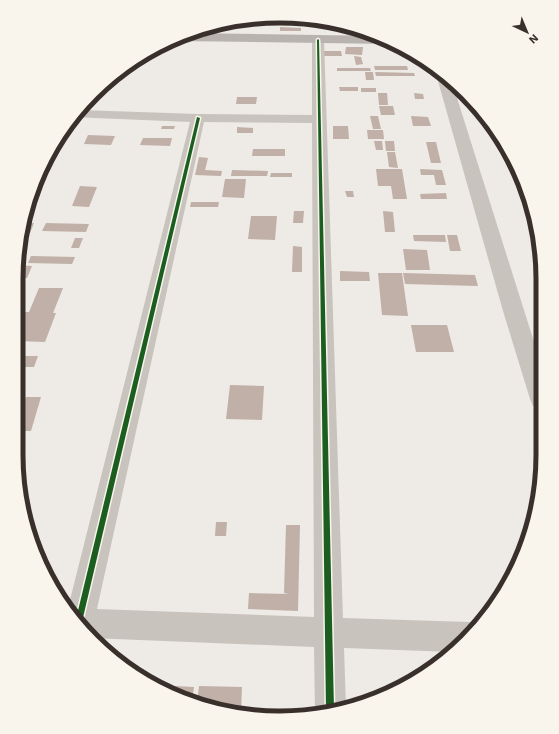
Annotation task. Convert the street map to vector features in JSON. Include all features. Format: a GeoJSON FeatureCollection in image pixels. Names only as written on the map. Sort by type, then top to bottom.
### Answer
{"type":"FeatureCollection","features":[{"type":"Feature","properties":{"kind":"street"},"geometry":{"type":"LineString","coordinates":[[196,37],[370,40]]}},
{"type":"Feature","properties":{"kind":"street"},"geometry":{"type":"LineString","coordinates":[[318,40],[319,119],[322,174],[330,706]]}},
{"type":"Feature","properties":{"kind":"street"},"geometry":{"type":"LineString","coordinates":[[446,85],[536,383]]}},
{"type":"Feature","properties":{"kind":"street"},"geometry":{"type":"LineString","coordinates":[[83,114],[198,118],[319,119]]}},
{"type":"Feature","properties":{"kind":"street"},"geometry":{"type":"LineString","coordinates":[[80,616],[198,118]]}},
{"type":"Feature","properties":{"kind":"street"},"geometry":{"type":"LineString","coordinates":[[86,622],[328,633],[460,637]]}},
{"type":"Feature","properties":{"kind":"building"},"geometry":{"type":"Polygon","coordinates":[[[280,27],[301,28],[301,31],[280,31],[280,27]]]}},
{"type":"Feature","properties":{"kind":"building"},"geometry":{"type":"Polygon","coordinates":[[[346,47],[363,47],[362,55],[345,54],[346,47]]]}},
{"type":"Feature","properties":{"kind":"building"},"geometry":{"type":"Polygon","coordinates":[[[322,51],[341,51],[342,56],[321,56],[322,51]]]}},
{"type":"Feature","properties":{"kind":"building"},"geometry":{"type":"Polygon","coordinates":[[[354,56],[361,57],[363,64],[356,65],[354,56]]]}},
{"type":"Feature","properties":{"kind":"building"},"geometry":{"type":"Polygon","coordinates":[[[374,66],[407,66],[408,70],[375,70],[374,66]]]}},
{"type":"Feature","properties":{"kind":"building"},"geometry":{"type":"Polygon","coordinates":[[[337,68],[370,68],[371,71],[337,71],[337,68]]]}},
{"type":"Feature","properties":{"kind":"building"},"geometry":{"type":"Polygon","coordinates":[[[365,72],[373,72],[374,80],[366,80],[365,72]]]}},
{"type":"Feature","properties":{"kind":"building"},"geometry":{"type":"Polygon","coordinates":[[[375,72],[414,73],[415,76],[376,76],[375,72]]]}},
{"type":"Feature","properties":{"kind":"building"},"geometry":{"type":"Polygon","coordinates":[[[339,87],[358,87],[358,91],[340,91],[339,87]]]}},
{"type":"Feature","properties":{"kind":"building"},"geometry":{"type":"Polygon","coordinates":[[[361,88],[376,88],[376,92],[361,92],[361,88]]]}},
{"type":"Feature","properties":{"kind":"building"},"geometry":{"type":"Polygon","coordinates":[[[378,93],[387,93],[388,105],[379,105],[378,93]]]}},
{"type":"Feature","properties":{"kind":"building"},"geometry":{"type":"Polygon","coordinates":[[[414,93],[423,94],[424,99],[415,99],[414,93]]]}},
{"type":"Feature","properties":{"kind":"building"},"geometry":{"type":"Polygon","coordinates":[[[237,97],[257,97],[256,104],[236,104],[237,97]]]}},
{"type":"Feature","properties":{"kind":"building"},"geometry":{"type":"Polygon","coordinates":[[[379,106],[393,106],[395,115],[381,115],[379,106]]]}},
{"type":"Feature","properties":{"kind":"building"},"geometry":{"type":"Polygon","coordinates":[[[370,116],[378,116],[381,129],[373,129],[370,116]]]}},
{"type":"Feature","properties":{"kind":"building"},"geometry":{"type":"Polygon","coordinates":[[[411,116],[428,117],[431,126],[413,126],[411,116]]]}},
{"type":"Feature","properties":{"kind":"building"},"geometry":{"type":"Polygon","coordinates":[[[162,126],[175,126],[174,129],[161,129],[162,126]]]}},
{"type":"Feature","properties":{"kind":"building"},"geometry":{"type":"Polygon","coordinates":[[[333,126],[348,126],[349,139],[333,139],[333,126]]]}},
{"type":"Feature","properties":{"kind":"building"},"geometry":{"type":"Polygon","coordinates":[[[237,127],[253,128],[253,133],[237,133],[237,127]]]}},
{"type":"Feature","properties":{"kind":"building"},"geometry":{"type":"Polygon","coordinates":[[[367,130],[383,130],[384,139],[368,139],[367,130]]]}},
{"type":"Feature","properties":{"kind":"building"},"geometry":{"type":"Polygon","coordinates":[[[88,135],[115,136],[111,145],[84,144],[88,135]]]}},
{"type":"Feature","properties":{"kind":"building"},"geometry":{"type":"Polygon","coordinates":[[[143,138],[172,138],[170,146],[140,145],[143,138]]]}},
{"type":"Feature","properties":{"kind":"building"},"geometry":{"type":"Polygon","coordinates":[[[374,141],[382,141],[383,150],[376,150],[374,141]]]}},
{"type":"Feature","properties":{"kind":"building"},"geometry":{"type":"Polygon","coordinates":[[[385,141],[394,141],[395,151],[386,151],[385,141]]]}},
{"type":"Feature","properties":{"kind":"building"},"geometry":{"type":"Polygon","coordinates":[[[426,142],[436,142],[441,163],[431,163],[426,142]]]}},
{"type":"Feature","properties":{"kind":"building"},"geometry":{"type":"Polygon","coordinates":[[[253,149],[285,149],[285,156],[252,156],[253,149]]]}},
{"type":"Feature","properties":{"kind":"building"},"geometry":{"type":"Polygon","coordinates":[[[387,152],[395,152],[398,168],[389,167],[387,152]]]}},
{"type":"Feature","properties":{"kind":"building"},"geometry":{"type":"Polygon","coordinates":[[[199,157],[208,158],[205,170],[222,171],[221,176],[195,175],[199,157]]]}},
{"type":"Feature","properties":{"kind":"building"},"geometry":{"type":"Polygon","coordinates":[[[376,169],[402,169],[407,199],[393,199],[391,186],[378,186],[376,169]]]}},
{"type":"Feature","properties":{"kind":"building"},"geometry":{"type":"Polygon","coordinates":[[[420,169],[442,170],[446,185],[436,185],[434,175],[421,175],[420,169]]]}},
{"type":"Feature","properties":{"kind":"building"},"geometry":{"type":"Polygon","coordinates":[[[232,170],[268,171],[267,176],[231,176],[232,170]]]}},
{"type":"Feature","properties":{"kind":"building"},"geometry":{"type":"Polygon","coordinates":[[[271,173],[292,173],[292,177],[270,177],[271,173]]]}},
{"type":"Feature","properties":{"kind":"building"},"geometry":{"type":"Polygon","coordinates":[[[225,179],[246,179],[244,198],[222,197],[225,179]]]}},
{"type":"Feature","properties":{"kind":"building"},"geometry":{"type":"Polygon","coordinates":[[[80,186],[97,187],[89,207],[72,206],[80,186]]]}},
{"type":"Feature","properties":{"kind":"building"},"geometry":{"type":"Polygon","coordinates":[[[345,191],[353,191],[354,197],[347,197],[345,191]]]}},
{"type":"Feature","properties":{"kind":"building"},"geometry":{"type":"Polygon","coordinates":[[[446,193],[447,199],[421,199],[420,194],[446,193]]]}},
{"type":"Feature","properties":{"kind":"building"},"geometry":{"type":"Polygon","coordinates":[[[191,202],[219,202],[218,207],[190,207],[191,202]]]}},
{"type":"Feature","properties":{"kind":"building"},"geometry":{"type":"Polygon","coordinates":[[[294,211],[304,211],[303,223],[293,223],[294,211]]]}},
{"type":"Feature","properties":{"kind":"building"},"geometry":{"type":"Polygon","coordinates":[[[383,211],[393,212],[395,232],[385,232],[383,211]]]}},
{"type":"Feature","properties":{"kind":"building"},"geometry":{"type":"Polygon","coordinates":[[[251,216],[277,216],[275,240],[248,239],[251,216]]]}},
{"type":"Feature","properties":{"kind":"building"},"geometry":{"type":"Polygon","coordinates":[[[30,223],[34,223],[30,233],[27,233],[30,223]]]}},
{"type":"Feature","properties":{"kind":"building"},"geometry":{"type":"Polygon","coordinates":[[[46,223],[89,224],[86,232],[42,231],[46,223]]]}},
{"type":"Feature","properties":{"kind":"building"},"geometry":{"type":"Polygon","coordinates":[[[413,235],[445,235],[446,242],[414,241],[413,235]]]}},
{"type":"Feature","properties":{"kind":"building"},"geometry":{"type":"Polygon","coordinates":[[[447,235],[457,235],[461,251],[450,251],[447,235]]]}},
{"type":"Feature","properties":{"kind":"building"},"geometry":{"type":"Polygon","coordinates":[[[75,238],[83,238],[79,248],[71,248],[75,238]]]}},
{"type":"Feature","properties":{"kind":"building"},"geometry":{"type":"Polygon","coordinates":[[[293,246],[302,247],[302,272],[292,272],[293,246]]]}},
{"type":"Feature","properties":{"kind":"building"},"geometry":{"type":"Polygon","coordinates":[[[403,249],[427,250],[430,270],[406,270],[403,249]]]}},
{"type":"Feature","properties":{"kind":"building"},"geometry":{"type":"Polygon","coordinates":[[[532,255],[535,255],[535,265],[532,255]]]}},
{"type":"Feature","properties":{"kind":"building"},"geometry":{"type":"Polygon","coordinates":[[[31,256],[75,257],[72,264],[28,263],[31,256]]]}},
{"type":"Feature","properties":{"kind":"building"},"geometry":{"type":"Polygon","coordinates":[[[24,265],[32,266],[27,278],[23,278],[24,265]]]}},
{"type":"Feature","properties":{"kind":"building"},"geometry":{"type":"Polygon","coordinates":[[[340,271],[369,272],[370,281],[340,281],[340,271]]]}},
{"type":"Feature","properties":{"kind":"building"},"geometry":{"type":"Polygon","coordinates":[[[378,273],[402,273],[408,316],[382,315],[378,273]]]}},
{"type":"Feature","properties":{"kind":"building"},"geometry":{"type":"Polygon","coordinates":[[[403,273],[475,275],[478,286],[405,284],[403,273]]]}},
{"type":"Feature","properties":{"kind":"building"},"geometry":{"type":"Polygon","coordinates":[[[39,288],[63,288],[53,313],[56,313],[45,342],[23,341],[23,312],[29,312],[39,288]]]}},
{"type":"Feature","properties":{"kind":"building"},"geometry":{"type":"Polygon","coordinates":[[[411,325],[447,325],[454,352],[416,352],[411,325]]]}},
{"type":"Feature","properties":{"kind":"building"},"geometry":{"type":"Polygon","coordinates":[[[23,356],[38,356],[34,367],[23,367],[23,356]]]}},
{"type":"Feature","properties":{"kind":"building"},"geometry":{"type":"Polygon","coordinates":[[[230,385],[264,386],[262,420],[226,419],[230,385]]]}},
{"type":"Feature","properties":{"kind":"building"},"geometry":{"type":"Polygon","coordinates":[[[26,397],[41,397],[31,431],[23,431],[23,407],[26,397]]]}},
{"type":"Feature","properties":{"kind":"building"},"geometry":{"type":"Polygon","coordinates":[[[216,522],[227,522],[226,536],[215,536],[216,522]]]}},
{"type":"Feature","properties":{"kind":"building"},"geometry":{"type":"Polygon","coordinates":[[[286,525],[300,525],[298,611],[248,609],[249,593],[289,594],[284,593],[286,525]]]}},
{"type":"Feature","properties":{"kind":"building"},"geometry":{"type":"Polygon","coordinates":[[[175,686],[194,687],[193,695],[181,691],[175,688],[175,686]]]}},
{"type":"Feature","properties":{"kind":"building"},"geometry":{"type":"Polygon","coordinates":[[[199,686],[242,687],[241,708],[198,697],[199,686]]]}},
{"type":"Feature","properties":{"kind":"cycle path"},"geometry":{"type":"LineString","coordinates":[[318,40],[330,706]]}},
{"type":"Feature","properties":{"kind":"cycle path"},"geometry":{"type":"LineString","coordinates":[[80,616],[198,118]]}}]}
